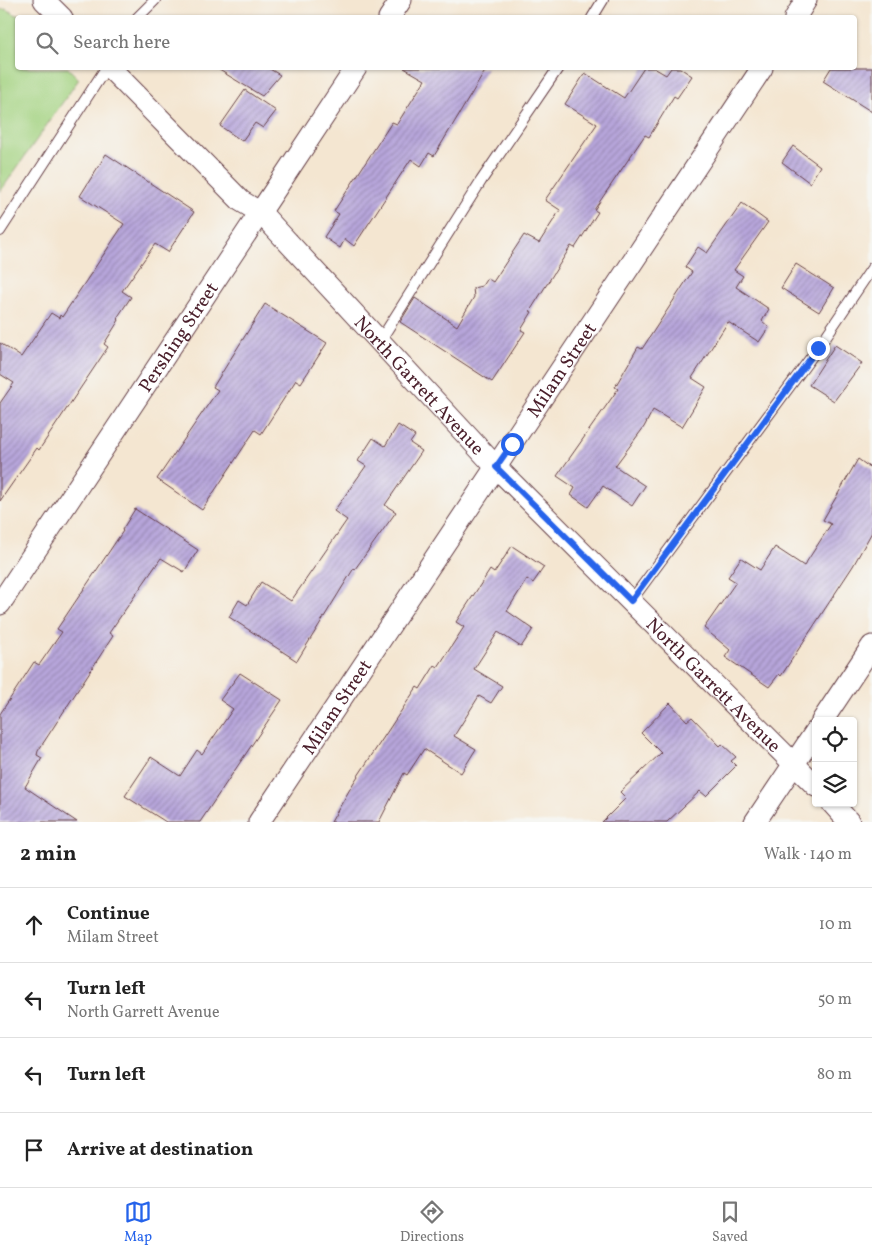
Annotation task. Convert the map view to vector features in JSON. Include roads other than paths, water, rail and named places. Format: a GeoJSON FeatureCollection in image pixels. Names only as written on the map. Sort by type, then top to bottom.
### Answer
{"type":"FeatureCollection","features":[{"type":"Feature","properties":{"kind":"street"},"geometry":{"type":"LineString","coordinates":[[44,0],[59,15]]}},
{"type":"Feature","properties":{"kind":"street"},"geometry":{"type":"LineString","coordinates":[[391,15],[400,0]]}},
{"type":"Feature","properties":{"kind":"street"},"geometry":{"type":"LineString","coordinates":[[797,15],[806,0]]}},
{"type":"Feature","properties":{"kind":"street","name":"North Garrett Avenue"},"geometry":{"type":"LineString","coordinates":[[112,70],[241,201],[261,213],[496,467],[812,782]]}},
{"type":"Feature","properties":{"kind":"street","name":"Pershing Street"},"geometry":{"type":"LineString","coordinates":[[0,604],[355,70]]}},
{"type":"Feature","properties":{"kind":"street","name":"Milam Street"},"geometry":{"type":"LineString","coordinates":[[259,822],[761,70]]}},
{"type":"Feature","properties":{"kind":"street"},"geometry":{"type":"LineString","coordinates":[[825,717],[872,646]]}},
{"type":"Feature","properties":{"kind":"street"},"geometry":{"type":"LineString","coordinates":[[755,822],[812,737]]}},
{"type":"Feature","properties":{"kind":"street"},"geometry":{"type":"LineString","coordinates":[[836,807],[849,822]]}},
{"type":"Feature","properties":{"kind":"lane"},"geometry":{"type":"LineString","coordinates":[[140,15],[155,0]]}},
{"type":"Feature","properties":{"kind":"lane"},"geometry":{"type":"LineString","coordinates":[[594,15],[603,0]]}},
{"type":"Feature","properties":{"kind":"lane"},"geometry":{"type":"LineString","coordinates":[[0,231],[105,70]]}},
{"type":"Feature","properties":{"kind":"lane"},"geometry":{"type":"LineString","coordinates":[[380,341],[481,181],[557,70]]}},
{"type":"Feature","properties":{"kind":"lane"},"geometry":{"type":"LineString","coordinates":[[631,601],[818,348],[872,268]]}}]}
